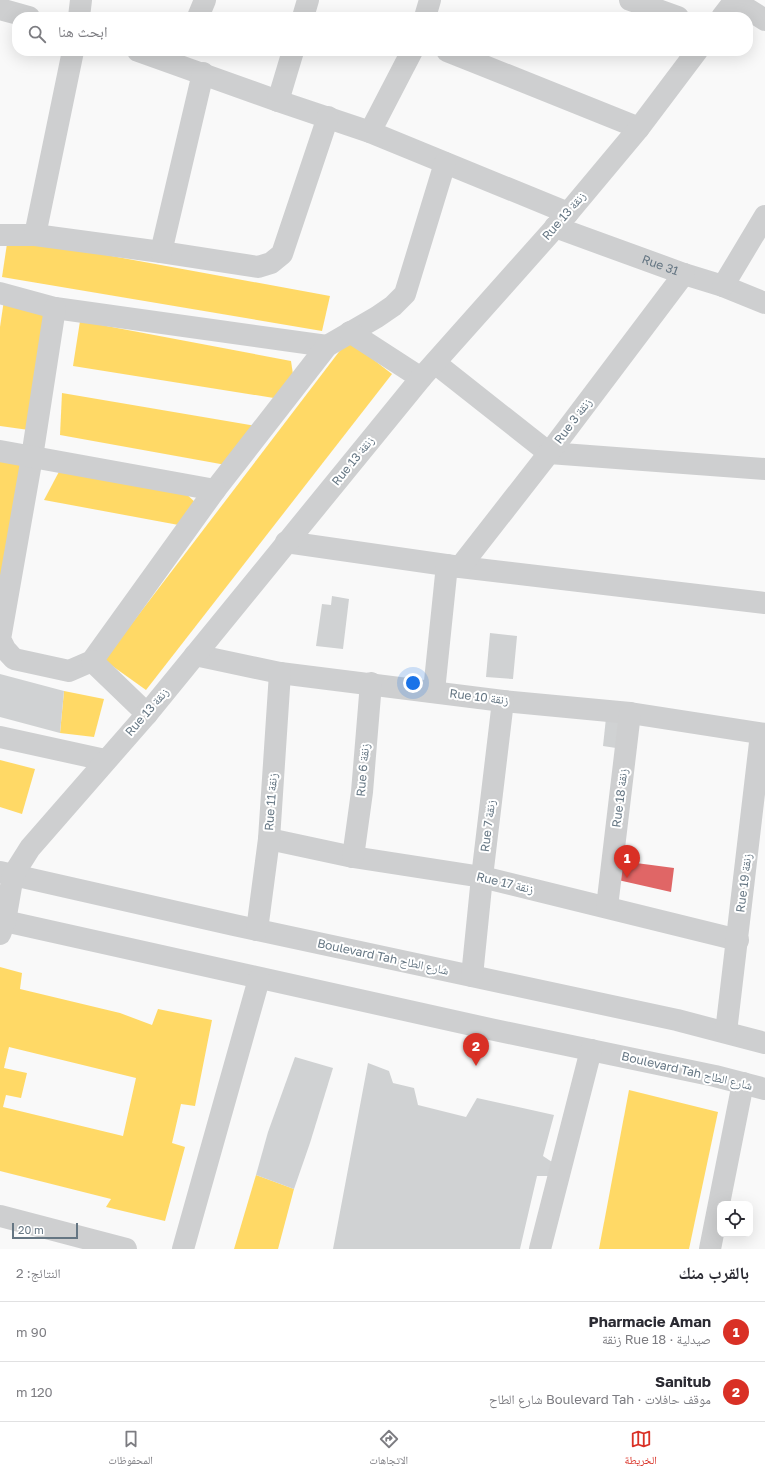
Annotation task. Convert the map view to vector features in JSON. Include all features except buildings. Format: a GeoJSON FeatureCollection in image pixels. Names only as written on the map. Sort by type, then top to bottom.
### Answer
{"type":"FeatureCollection","features":[{"type":"Feature","properties":{"kind":"street"},"geometry":{"type":"LineString","coordinates":[[80,12],[81,0]]}},
{"type":"Feature","properties":{"kind":"street"},"geometry":{"type":"LineString","coordinates":[[200,12],[204,0]]}},
{"type":"Feature","properties":{"kind":"street"},"geometry":{"type":"LineString","coordinates":[[304,12],[308,0]]}},
{"type":"Feature","properties":{"kind":"street"},"geometry":{"type":"LineString","coordinates":[[426,12],[430,0]]}},
{"type":"Feature","properties":{"kind":"street"},"geometry":{"type":"LineString","coordinates":[[630,0],[664,12]]}},
{"type":"Feature","properties":{"kind":"street"},"geometry":{"type":"LineString","coordinates":[[731,6],[746,12]]}},
{"type":"Feature","properties":{"kind":"street"},"geometry":{"type":"LineString","coordinates":[[0,9],[12,12]]}},
{"type":"Feature","properties":{"kind":"street"},"geometry":{"type":"LineString","coordinates":[[753,15],[765,20]]}},
{"type":"Feature","properties":{"kind":"street"},"geometry":{"type":"LineString","coordinates":[[35,235],[72,56]]}},
{"type":"Feature","properties":{"kind":"street","name":"Rue 31"},"geometry":{"type":"LineString","coordinates":[[170,56],[183,58],[203,73],[278,101],[370,132],[445,163],[561,220],[684,274],[723,286],[765,302]]}},
{"type":"Feature","properties":{"kind":"street"},"geometry":{"type":"LineString","coordinates":[[278,101],[292,56]]}},
{"type":"Feature","properties":{"kind":"street"},"geometry":{"type":"LineString","coordinates":[[370,132],[409,56]]}},
{"type":"Feature","properties":{"kind":"street"},"geometry":{"type":"LineString","coordinates":[[459,56],[639,128]]}},
{"type":"Feature","properties":{"kind":"street","name":"Rue 13 زنقة"},"geometry":{"type":"LineString","coordinates":[[6,873],[30,848],[105,760],[147,714],[428,370],[561,220],[639,128],[692,56]]}},
{"type":"Feature","properties":{"kind":"street"},"geometry":{"type":"LineString","coordinates":[[161,252],[203,73]]}},
{"type":"Feature","properties":{"kind":"street"},"geometry":{"type":"LineString","coordinates":[[0,236],[35,235],[258,267],[271,263],[282,254],[328,117]]}},
{"type":"Feature","properties":{"kind":"street"},"geometry":{"type":"LineString","coordinates":[[55,308],[32,457],[0,639],[5,650],[14,659],[69,671],[92,661],[215,490],[327,346],[378,317],[393,306],[405,294],[445,163]]}},
{"type":"Feature","properties":{"kind":"street"},"geometry":{"type":"LineString","coordinates":[[723,286],[765,216]]}},
{"type":"Feature","properties":{"kind":"street","name":"Rue 3 زنقة"},"geometry":{"type":"LineString","coordinates":[[453,566],[549,453],[684,274]]}},
{"type":"Feature","properties":{"kind":"street"},"geometry":{"type":"LineString","coordinates":[[0,293],[55,308],[327,346]]}},
{"type":"Feature","properties":{"kind":"street"},"geometry":{"type":"LineString","coordinates":[[350,332],[428,370],[549,453],[765,469]]}},
{"type":"Feature","properties":{"kind":"street"},"geometry":{"type":"LineString","coordinates":[[0,451],[215,490]]}},
{"type":"Feature","properties":{"kind":"street"},"geometry":{"type":"LineString","coordinates":[[286,542],[453,566],[765,603]]}},
{"type":"Feature","properties":{"kind":"street"},"geometry":{"type":"LineString","coordinates":[[434,691],[453,566]]}},
{"type":"Feature","properties":{"kind":"street","name":"Rue 10 زنقة"},"geometry":{"type":"LineString","coordinates":[[195,655],[280,673],[371,683],[503,701],[630,713],[763,734]]}},
{"type":"Feature","properties":{"kind":"street"},"geometry":{"type":"LineString","coordinates":[[92,661],[147,714]]}},
{"type":"Feature","properties":{"kind":"street","name":"Rue 11 زنقة"},"geometry":{"type":"LineString","coordinates":[[257,930],[269,839],[280,673]]}},
{"type":"Feature","properties":{"kind":"street","name":"Rue 6 زنقة"},"geometry":{"type":"LineString","coordinates":[[353,857],[362,792],[371,683]]}},
{"type":"Feature","properties":{"kind":"street","name":"Rue 7 زنقة"},"geometry":{"type":"LineString","coordinates":[[472,976],[503,701]]}},
{"type":"Feature","properties":{"kind":"street","name":"Rue 18 زنقة"},"geometry":{"type":"LineString","coordinates":[[607,907],[630,713]]}},
{"type":"Feature","properties":{"kind":"street","name":"Rue 19 زنقة"},"geometry":{"type":"LineString","coordinates":[[726,1032],[763,734]]}},
{"type":"Feature","properties":{"kind":"street"},"geometry":{"type":"LineString","coordinates":[[0,737],[105,760]]}},
{"type":"Feature","properties":{"kind":"street","name":"Rue 17 زنقة"},"geometry":{"type":"LineString","coordinates":[[269,839],[353,857],[482,877],[738,940]]}},
{"type":"Feature","properties":{"kind":"street"},"geometry":{"type":"LineString","coordinates":[[2,925],[6,873]]}},
{"type":"Feature","properties":{"kind":"street","name":"Boulevard Tah شارع الطاح"},"geometry":{"type":"LineString","coordinates":[[6,873],[257,930],[726,1032],[765,1043]]}},
{"type":"Feature","properties":{"kind":"street","name":"Boulevard Tah شارع الطاح"},"geometry":{"type":"LineString","coordinates":[[2,925],[591,1050],[743,1083],[765,1090]]}},
{"type":"Feature","properties":{"kind":"street"},"geometry":{"type":"LineString","coordinates":[[183,1249],[258,979]]}},
{"type":"Feature","properties":{"kind":"street"},"geometry":{"type":"LineString","coordinates":[[540,1249],[591,1050]]}},
{"type":"Feature","properties":{"kind":"street"},"geometry":{"type":"LineString","coordinates":[[710,1249],[743,1083]]}},
{"type":"Feature","properties":{"kind":"street"},"geometry":{"type":"LineString","coordinates":[[0,1216],[126,1249]]}},
{"type":"Feature","properties":{"kind":"place","name":"Pharmacie Aman"},"geometry":{"type":"Point","coordinates":[627,878]}},
{"type":"Feature","properties":{"kind":"place","name":"Sanitub"},"geometry":{"type":"Point","coordinates":[476,1066]}}]}
